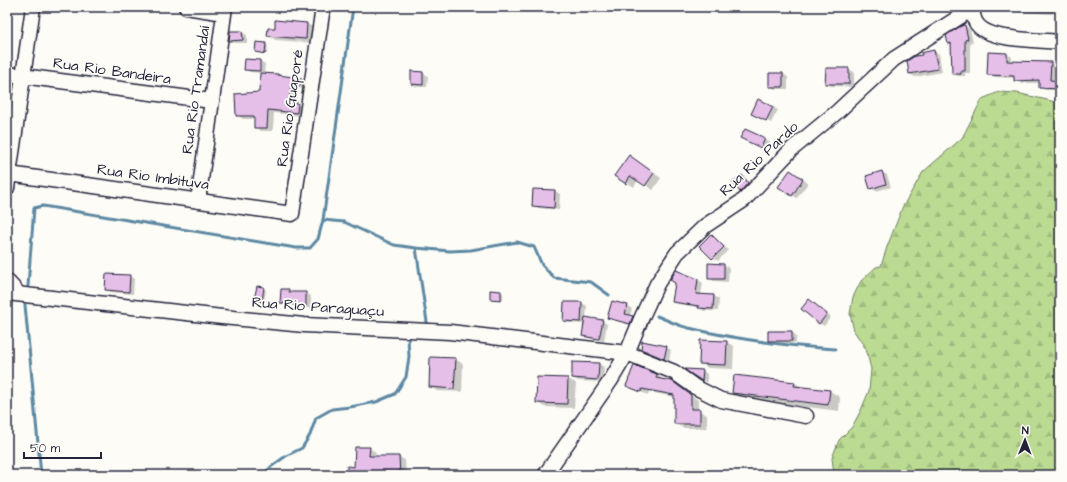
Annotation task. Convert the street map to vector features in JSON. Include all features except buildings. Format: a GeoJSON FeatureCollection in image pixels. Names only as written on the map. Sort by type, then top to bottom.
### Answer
{"type":"FeatureCollection","features":[{"type":"Feature","properties":{"kind":"street"},"geometry":{"type":"LineString","coordinates":[[8,181],[33,7]]}},
{"type":"Feature","properties":{"kind":"street"},"geometry":{"type":"LineString","coordinates":[[186,7],[225,10]]}},
{"type":"Feature","properties":{"kind":"street","name":"Rua Rio Guaporé"},"geometry":{"type":"LineString","coordinates":[[292,214],[323,7]]}},
{"type":"Feature","properties":{"kind":"street"},"geometry":{"type":"LineString","coordinates":[[973,8],[976,24],[983,31],[1006,37],[1060,42]]}},
{"type":"Feature","properties":{"kind":"street","name":"Rua Rio Pardo"},"geometry":{"type":"LineString","coordinates":[[545,475],[611,380],[627,353],[658,284],[677,253],[705,226],[744,200],[792,149],[837,112],[894,59],[915,44],[973,8]]}},
{"type":"Feature","properties":{"kind":"street","name":"Rua Rio Tramandaí"},"geometry":{"type":"LineString","coordinates":[[198,201],[225,10]]}},
{"type":"Feature","properties":{"kind":"street","name":"Rua Rio Bandeira"},"geometry":{"type":"LineString","coordinates":[[7,74],[212,101]]}},
{"type":"Feature","properties":{"kind":"street","name":"Rua Rio Imbituva"},"geometry":{"type":"LineString","coordinates":[[8,181],[198,201],[292,214]]}},
{"type":"Feature","properties":{"kind":"street"},"geometry":{"type":"LineString","coordinates":[[7,281],[13,293]]}},
{"type":"Feature","properties":{"kind":"street","name":"Rua Rio Paraguaçu"},"geometry":{"type":"LineString","coordinates":[[13,293],[222,318],[304,325],[450,332],[627,353],[674,372],[695,387],[721,400],[806,416]]}},
{"type":"Feature","properties":{"kind":"green space"},"geometry":{"type":"Polygon","coordinates":[[[999,92],[1017,93],[1060,103],[1060,475],[834,475],[832,458],[839,440],[852,427],[869,391],[871,369],[866,349],[854,331],[850,314],[853,297],[861,281],[876,267],[881,266],[903,206],[923,172],[962,138],[982,99],[999,92]]]}},
{"type":"Feature","properties":{"kind":"waterway"},"geometry":{"type":"LineString","coordinates":[[28,286],[34,208],[43,206],[296,248],[310,248],[318,239],[323,220],[353,7]]}},
{"type":"Feature","properties":{"kind":"waterway"},"geometry":{"type":"LineString","coordinates":[[323,220],[344,222],[394,245],[416,248],[427,322]]}},
{"type":"Feature","properties":{"kind":"waterway"},"geometry":{"type":"LineString","coordinates":[[416,248],[450,251],[471,250],[517,242],[534,247],[542,265],[554,278],[591,282],[609,295]]}},
{"type":"Feature","properties":{"kind":"waterway"},"geometry":{"type":"LineString","coordinates":[[25,305],[41,475]]}},
{"type":"Feature","properties":{"kind":"waterway"},"geometry":{"type":"LineString","coordinates":[[657,316],[685,327],[725,336],[780,344],[835,349]]}},
{"type":"Feature","properties":{"kind":"waterway"},"geometry":{"type":"LineString","coordinates":[[263,475],[272,466],[286,456],[302,448],[310,435],[316,418],[332,409],[376,402],[395,394],[406,377],[409,357],[408,337]]}}]}
